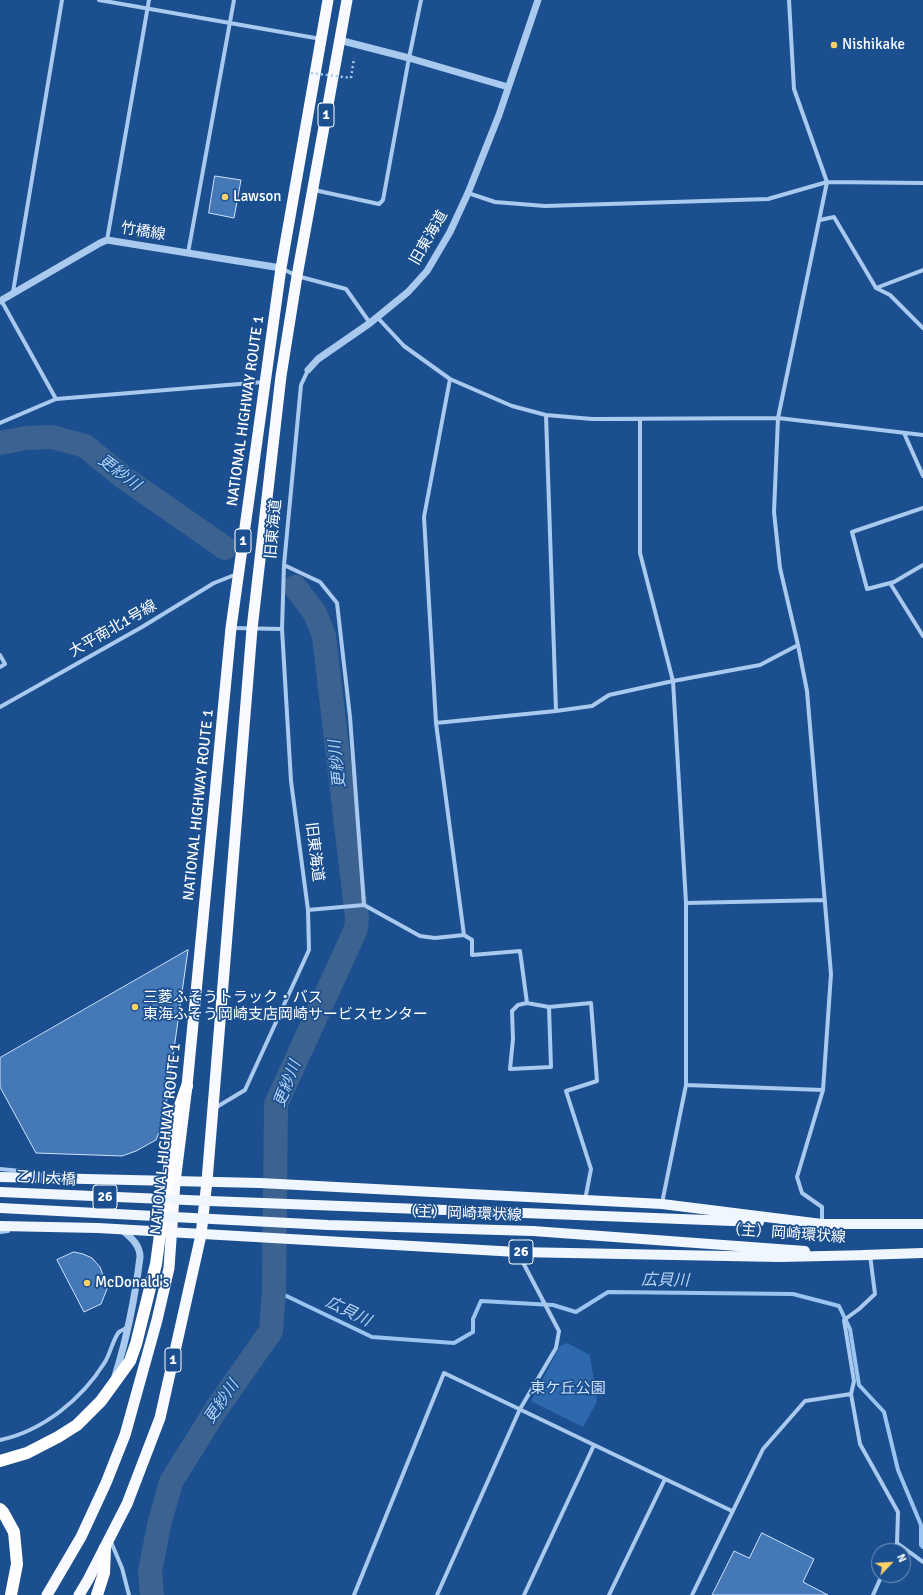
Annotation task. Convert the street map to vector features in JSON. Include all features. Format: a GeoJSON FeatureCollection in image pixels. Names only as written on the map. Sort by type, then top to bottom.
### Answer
{"type":"FeatureCollection","features":[{"type":"Feature","properties":{"kind":"highway","name":"NATIONAL HIGHWAY ROUTE 1"},"geometry":{"type":"LineString","coordinates":[[187,1086],[231,628],[281,268],[328,0]]}},
{"type":"Feature","properties":{"kind":"highway","name":"NATIONAL HIGHWAY ROUTE 1"},"geometry":{"type":"LineString","coordinates":[[79,1595],[127,1504],[160,1418],[200,1235],[207,1181],[252,629],[281,376],[312,190],[347,0]]}},
{"type":"Feature","properties":{"kind":"highway"},"geometry":{"type":"LineString","coordinates":[[0,1461],[27,1453],[58,1438],[87,1417],[101,1402],[130,1361],[136,1344],[156,1264],[166,1232],[176,1117],[187,1086]]}},
{"type":"Feature","properties":{"kind":"highway","name":"NATIONAL HIGHWAY ROUTE 1"},"geometry":{"type":"LineString","coordinates":[[47,1595],[81,1537],[106,1483],[125,1435],[158,1320],[168,1268],[166,1232]]}},
{"type":"Feature","properties":{"kind":"highway"},"geometry":{"type":"LineString","coordinates":[[0,1509],[14,1532],[17,1564],[11,1595]]}},
{"type":"Feature","properties":{"kind":"highway"},"geometry":{"type":"LineString","coordinates":[[97,1595],[104,1573],[107,1543]]}},
{"type":"Feature","properties":{"kind":"main road","name":"26"},"geometry":{"type":"LineString","coordinates":[[0,1177],[287,1184],[662,1204],[822,1224]]}},
{"type":"Feature","properties":{"kind":"main road","name":"乙川大橋"},"geometry":{"type":"LineString","coordinates":[[0,1192],[232,1203]]}},
{"type":"Feature","properties":{"kind":"main road","name":"（主）岡崎環状線"},"geometry":{"type":"LineString","coordinates":[[232,1203],[532,1215],[822,1224],[923,1224]]}},
{"type":"Feature","properties":{"kind":"main road","name":"（主）岡崎環状線"},"geometry":{"type":"LineString","coordinates":[[0,1208],[328,1225],[533,1231],[870,1255],[923,1253]]}},
{"type":"Feature","properties":{"kind":"main road","name":"26"},"geometry":{"type":"LineString","coordinates":[[0,1226],[121,1229],[200,1235],[517,1252],[779,1257],[870,1255]]}},
{"type":"Feature","properties":{"kind":"street"},"geometry":{"type":"LineString","coordinates":[[13,292],[62,0]]}},
{"type":"Feature","properties":{"kind":"street"},"geometry":{"type":"LineString","coordinates":[[99,0],[322,39]]}},
{"type":"Feature","properties":{"kind":"street"},"geometry":{"type":"LineString","coordinates":[[107,240],[149,0]]}},
{"type":"Feature","properties":{"kind":"street"},"geometry":{"type":"LineString","coordinates":[[188,253],[234,0]]}},
{"type":"Feature","properties":{"kind":"street"},"geometry":{"type":"LineString","coordinates":[[312,190],[379,204],[383,200],[421,0]]}},
{"type":"Feature","properties":{"kind":"street","name":"旧東海道"},"geometry":{"type":"LineString","coordinates":[[213,1109],[245,1090],[309,950],[308,910],[291,781],[282,629],[284,565],[301,385],[308,370],[318,359],[370,323],[408,292],[427,271],[450,232],[468,193],[508,88],[538,0]]}},
{"type":"Feature","properties":{"kind":"street"},"geometry":{"type":"LineString","coordinates":[[790,0],[794,89],[827,182],[778,418],[774,512],[780,568],[807,691],[831,974],[823,1090],[797,1177],[802,1193],[822,1207],[822,1224]]}},
{"type":"Feature","properties":{"kind":"street"},"geometry":{"type":"LineString","coordinates":[[339,40],[409,58],[508,88]]}},
{"type":"Feature","properties":{"kind":"street"},"geometry":{"type":"LineString","coordinates":[[468,193],[496,202],[553,206],[768,199],[827,182],[923,183]]}},
{"type":"Feature","properties":{"kind":"street"},"geometry":{"type":"LineString","coordinates":[[820,220],[834,217],[876,288],[890,295],[923,328]]}},
{"type":"Feature","properties":{"kind":"street","name":"竹橋線"},"geometry":{"type":"LineString","coordinates":[[1,301],[13,292],[107,240],[281,268]]}},
{"type":"Feature","properties":{"kind":"street"},"geometry":{"type":"LineString","coordinates":[[281,268],[297,276],[346,289],[370,323]]}},
{"type":"Feature","properties":{"kind":"street"},"geometry":{"type":"LineString","coordinates":[[876,288],[923,270]]}},
{"type":"Feature","properties":{"kind":"street"},"geometry":{"type":"LineString","coordinates":[[1,301],[56,399]]}},
{"type":"Feature","properties":{"kind":"street"},"geometry":{"type":"LineString","coordinates":[[377,317],[404,346],[450,379],[512,406],[546,415],[592,419],[778,418],[904,434],[923,435]]}},
{"type":"Feature","properties":{"kind":"street"},"geometry":{"type":"LineString","coordinates":[[450,379],[424,517],[436,723],[464,935]]}},
{"type":"Feature","properties":{"kind":"street"},"geometry":{"type":"LineString","coordinates":[[0,423],[56,399],[265,382]]}},
{"type":"Feature","properties":{"kind":"street"},"geometry":{"type":"LineString","coordinates":[[546,415],[556,711]]}},
{"type":"Feature","properties":{"kind":"street"},"geometry":{"type":"LineString","coordinates":[[640,419],[640,554],[673,680],[686,903],[686,1085],[662,1204]]}},
{"type":"Feature","properties":{"kind":"street"},"geometry":{"type":"LineString","coordinates":[[904,434],[923,476]]}},
{"type":"Feature","properties":{"kind":"street"},"geometry":{"type":"LineString","coordinates":[[923,508],[852,532],[867,589],[890,583],[923,565]]}},
{"type":"Feature","properties":{"kind":"street"},"geometry":{"type":"LineString","coordinates":[[284,565],[320,582],[337,602],[350,716],[364,905]]}},
{"type":"Feature","properties":{"kind":"street","name":"大平南北1号線"},"geometry":{"type":"LineString","coordinates":[[0,707],[142,627],[214,583],[239,573]]}},
{"type":"Feature","properties":{"kind":"street"},"geometry":{"type":"LineString","coordinates":[[890,583],[923,636]]}},
{"type":"Feature","properties":{"kind":"street"},"geometry":{"type":"LineString","coordinates":[[231,628],[282,629]]}},
{"type":"Feature","properties":{"kind":"street"},"geometry":{"type":"LineString","coordinates":[[436,723],[592,706],[609,695],[673,680],[760,665],[798,645]]}},
{"type":"Feature","properties":{"kind":"street"},"geometry":{"type":"LineString","coordinates":[[0,655],[5,664],[0,667]]}},
{"type":"Feature","properties":{"kind":"street"},"geometry":{"type":"LineString","coordinates":[[686,903],[825,900]]}},
{"type":"Feature","properties":{"kind":"street"},"geometry":{"type":"LineString","coordinates":[[308,910],[364,905],[420,936],[434,938],[464,935],[472,940],[472,955],[520,951],[527,1003]]}},
{"type":"Feature","properties":{"kind":"street"},"geometry":{"type":"LineString","coordinates":[[549,1007],[551,1067],[510,1069],[513,1039],[512,1012],[518,1005],[527,1003],[549,1007],[591,1003],[597,1081],[566,1091],[591,1169],[585,1201]]}},
{"type":"Feature","properties":{"kind":"street"},"geometry":{"type":"LineString","coordinates":[[686,1085],[823,1090]]}},
{"type":"Feature","properties":{"kind":"street"},"geometry":{"type":"LineString","coordinates":[[0,1170],[21,1171],[54,1179]]}},
{"type":"Feature","properties":{"kind":"street"},"geometry":{"type":"LineString","coordinates":[[0,1232],[41,1227]]}},
{"type":"Feature","properties":{"kind":"street"},"geometry":{"type":"LineString","coordinates":[[112,1387],[122,1356],[128,1328],[140,1251],[134,1241],[121,1229]]}},
{"type":"Feature","properties":{"kind":"street"},"geometry":{"type":"LineString","coordinates":[[438,1595],[520,1409],[556,1348],[559,1331],[517,1252]]}},
{"type":"Feature","properties":{"kind":"street"},"geometry":{"type":"LineString","coordinates":[[870,1255],[875,1294],[859,1309],[844,1320],[854,1381],[851,1394],[860,1444],[898,1512],[897,1543]]}},
{"type":"Feature","properties":{"kind":"street"},"geometry":{"type":"LineString","coordinates":[[0,1440],[12,1438],[53,1418],[95,1376],[106,1361],[119,1332],[128,1328]]}},
{"type":"Feature","properties":{"kind":"street"},"geometry":{"type":"LineString","coordinates":[[354,1595],[444,1373],[732,1511]]}},
{"type":"Feature","properties":{"kind":"street"},"geometry":{"type":"LineString","coordinates":[[692,1595],[763,1449],[805,1401],[851,1394]]}},
{"type":"Feature","properties":{"kind":"street"},"geometry":{"type":"LineString","coordinates":[[524,1595],[594,1445]]}},
{"type":"Feature","properties":{"kind":"street"},"geometry":{"type":"LineString","coordinates":[[609,1595],[665,1479]]}},
{"type":"Feature","properties":{"kind":"street"},"geometry":{"type":"LineString","coordinates":[[107,1543],[122,1568],[129,1595]]}},
{"type":"Feature","properties":{"kind":"street"},"geometry":{"type":"LineString","coordinates":[[911,1553],[923,1562]]}},
{"type":"Feature","properties":{"kind":"street"},"geometry":{"type":"LineString","coordinates":[[873,1595],[878,1583]]}},
{"type":"Feature","properties":{"kind":"path"},"geometry":{"type":"LineString","coordinates":[[311,73],[351,78],[354,58]]}},
{"type":"Feature","properties":{"kind":"green space","name":"東ケ丘公園"},"geometry":{"type":"Polygon","coordinates":[[[567,1343],[590,1355],[597,1402],[583,1427],[531,1401],[560,1346],[567,1343]]]}},
{"type":"Feature","properties":{"kind":"building","name":"Lawson"},"geometry":{"type":"Polygon","coordinates":[[[215,176],[241,180],[234,218],[209,213],[215,176]]]}},
{"type":"Feature","properties":{"kind":"building","name":"三菱ふそうトラック・バス 東海ふそう岡崎支店岡崎サービスセンター"},"geometry":{"type":"Polygon","coordinates":[[[188,950],[164,1120],[156,1140],[136,1151],[122,1156],[36,1153],[0,1087],[0,1058],[188,950]]]}},
{"type":"Feature","properties":{"kind":"building","name":"McDonald's"},"geometry":{"type":"Polygon","coordinates":[[[74,1252],[92,1258],[100,1267],[107,1289],[101,1304],[84,1312],[57,1260],[74,1252]]]}},
{"type":"Feature","properties":{"kind":"building"},"geometry":{"type":"Polygon","coordinates":[[[762,1533],[814,1559],[803,1582],[828,1595],[712,1595],[734,1551],[749,1558],[762,1533]]]}},
{"type":"Feature","properties":{"kind":"waterway","name":"更紗川"},"geometry":{"type":"LineString","coordinates":[[0,443],[26,438],[52,437],[85,446],[123,477],[225,548]]}},
{"type":"Feature","properties":{"kind":"waterway","name":"更紗川"},"geometry":{"type":"LineString","coordinates":[[152,1595],[150,1572],[159,1525],[171,1482],[217,1408],[271,1331],[274,1290],[276,1104],[356,929],[357,918],[324,636],[315,613],[295,587]]}},
{"type":"Feature","properties":{"kind":"waterway","name":"広貝川"},"geometry":{"type":"LineString","coordinates":[[274,1290],[372,1337],[454,1343],[473,1332],[473,1319],[481,1301],[553,1305],[576,1312],[608,1292],[793,1294],[839,1306],[850,1329],[859,1385],[884,1412],[898,1470],[921,1525],[921,1545],[923,1547]]}},
{"type":"Feature","properties":{"kind":"place","name":"Nishikake"},"geometry":{"type":"Point","coordinates":[834,45]}},
{"type":"Feature","properties":{"kind":"place","name":"Lawson"},"geometry":{"type":"Point","coordinates":[225,197]}},
{"type":"Feature","properties":{"kind":"place","name":"三菱ふそうトラック・バス 東海ふそう岡崎支店岡崎サービスセンター"},"geometry":{"type":"Point","coordinates":[135,1007]}},
{"type":"Feature","properties":{"kind":"place","name":"McDonald's"},"geometry":{"type":"Point","coordinates":[87,1283]}}]}
